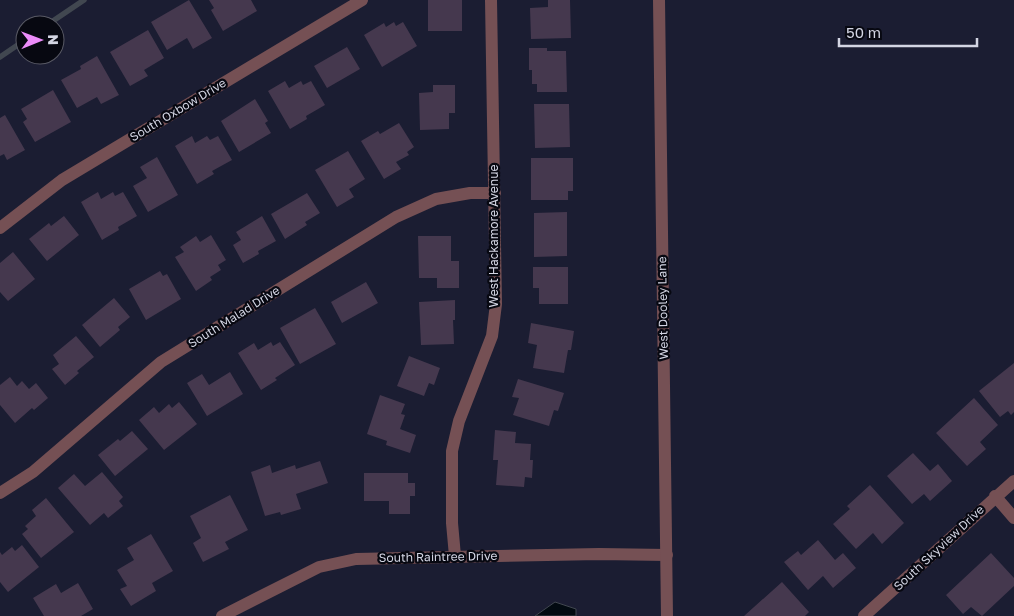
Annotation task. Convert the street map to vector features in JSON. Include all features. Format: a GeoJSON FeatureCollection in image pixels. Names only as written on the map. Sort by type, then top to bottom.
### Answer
{"type":"FeatureCollection","features":[{"type":"Feature","properties":{"kind":"street","name":"South Oxbow Drive"},"geometry":{"type":"LineString","coordinates":[[0,228],[62,180],[362,0]]}},
{"type":"Feature","properties":{"kind":"street","name":"West Hackamore Avenue"},"geometry":{"type":"LineString","coordinates":[[455,556],[452,522],[452,451],[459,422],[492,336],[496,304],[491,0]]}},
{"type":"Feature","properties":{"kind":"street","name":"West Dooley Lane"},"geometry":{"type":"LineString","coordinates":[[659,0],[667,616]]}},
{"type":"Feature","properties":{"kind":"street","name":"South Malad Drive"},"geometry":{"type":"LineString","coordinates":[[0,493],[33,472],[161,362],[388,222],[436,199],[470,193],[495,193]]}},
{"type":"Feature","properties":{"kind":"street","name":"South Skyview Drive"},"geometry":{"type":"LineString","coordinates":[[864,616],[1014,480]]}},
{"type":"Feature","properties":{"kind":"street"},"geometry":{"type":"LineString","coordinates":[[995,496],[1014,518]]}},
{"type":"Feature","properties":{"kind":"street","name":"South Raintree Drive"},"geometry":{"type":"LineString","coordinates":[[222,616],[319,567],[356,559],[599,554],[667,555]]}},
{"type":"Feature","properties":{"kind":"shaded area"},"geometry":{"type":"Polygon","coordinates":[[[555,602],[576,609],[576,616],[535,616],[555,602]]]}},
{"type":"Feature","properties":{"kind":"building"},"geometry":{"type":"Polygon","coordinates":[[[189,0],[212,38],[193,49],[187,38],[167,50],[151,22],[189,0]]]}},
{"type":"Feature","properties":{"kind":"building"},"geometry":{"type":"Polygon","coordinates":[[[209,0],[251,0],[257,11],[223,31],[211,10],[214,8],[209,0]]]}},
{"type":"Feature","properties":{"kind":"building"},"geometry":{"type":"Polygon","coordinates":[[[428,0],[462,0],[462,31],[428,31],[428,0]]]}},
{"type":"Feature","properties":{"kind":"building"},"geometry":{"type":"Polygon","coordinates":[[[548,0],[570,0],[571,38],[531,39],[530,8],[548,7],[548,0]]]}},
{"type":"Feature","properties":{"kind":"building"},"geometry":{"type":"Polygon","coordinates":[[[394,22],[396,26],[403,22],[417,46],[382,67],[364,35],[384,23],[386,27],[394,22]]]}},
{"type":"Feature","properties":{"kind":"building"},"geometry":{"type":"Polygon","coordinates":[[[148,30],[164,58],[144,70],[148,76],[130,86],[110,52],[148,30]]]}},
{"type":"Feature","properties":{"kind":"building"},"geometry":{"type":"Polygon","coordinates":[[[347,47],[360,69],[327,88],[314,66],[347,47]]]}},
{"type":"Feature","properties":{"kind":"building"},"geometry":{"type":"Polygon","coordinates":[[[529,48],[547,48],[547,51],[566,51],[567,92],[537,92],[537,84],[532,84],[532,70],[529,70],[529,48]]]}},
{"type":"Feature","properties":{"kind":"building"},"geometry":{"type":"Polygon","coordinates":[[[97,56],[119,95],[101,104],[97,97],[77,108],[61,80],[81,69],[80,66],[97,56]]]}},
{"type":"Feature","properties":{"kind":"building"},"geometry":{"type":"Polygon","coordinates":[[[285,81],[289,88],[301,81],[303,85],[311,81],[325,105],[306,116],[307,119],[290,129],[268,91],[285,81]]]}},
{"type":"Feature","properties":{"kind":"building"},"geometry":{"type":"Polygon","coordinates":[[[433,85],[455,85],[455,113],[449,113],[449,129],[420,130],[419,93],[433,92],[433,85]]]}},
{"type":"Feature","properties":{"kind":"building"},"geometry":{"type":"Polygon","coordinates":[[[53,90],[71,122],[35,142],[23,122],[27,119],[21,109],[53,90]]]}},
{"type":"Feature","properties":{"kind":"building"},"geometry":{"type":"Polygon","coordinates":[[[255,99],[268,121],[265,123],[271,133],[239,152],[221,121],[255,99]]]}},
{"type":"Feature","properties":{"kind":"building"},"geometry":{"type":"Polygon","coordinates":[[[534,104],[569,104],[570,147],[535,148],[534,104]]]}},
{"type":"Feature","properties":{"kind":"building"},"geometry":{"type":"Polygon","coordinates":[[[5,115],[25,150],[7,160],[4,154],[0,156],[0,118],[5,115]]]}},
{"type":"Feature","properties":{"kind":"building"},"geometry":{"type":"Polygon","coordinates":[[[399,123],[414,147],[407,152],[409,155],[396,162],[401,169],[384,179],[361,141],[378,131],[380,134],[399,123]]]}},
{"type":"Feature","properties":{"kind":"building"},"geometry":{"type":"Polygon","coordinates":[[[192,136],[195,143],[207,136],[210,140],[218,136],[232,160],[212,171],[214,174],[197,184],[175,146],[192,136]]]}},
{"type":"Feature","properties":{"kind":"building"},"geometry":{"type":"Polygon","coordinates":[[[348,151],[365,179],[349,189],[354,197],[337,207],[315,170],[348,151]]]}},
{"type":"Feature","properties":{"kind":"building"},"geometry":{"type":"Polygon","coordinates":[[[157,157],[178,195],[148,212],[133,186],[147,178],[140,167],[157,157]]]}},
{"type":"Feature","properties":{"kind":"building"},"geometry":{"type":"Polygon","coordinates":[[[531,158],[573,158],[573,191],[568,191],[568,200],[531,200],[531,158]]]}},
{"type":"Feature","properties":{"kind":"building"},"geometry":{"type":"Polygon","coordinates":[[[98,192],[101,199],[113,192],[115,196],[123,192],[137,216],[118,227],[119,230],[102,240],[81,202],[98,192]]]}},
{"type":"Feature","properties":{"kind":"building"},"geometry":{"type":"Polygon","coordinates":[[[307,193],[320,213],[305,222],[307,225],[285,239],[271,214],[307,193]]]}},
{"type":"Feature","properties":{"kind":"building"},"geometry":{"type":"Polygon","coordinates":[[[567,212],[567,256],[534,257],[534,213],[567,212]]]}},
{"type":"Feature","properties":{"kind":"building"},"geometry":{"type":"Polygon","coordinates":[[[64,216],[79,235],[47,261],[29,239],[49,223],[51,226],[64,216]]]}},
{"type":"Feature","properties":{"kind":"building"},"geometry":{"type":"Polygon","coordinates":[[[262,216],[276,241],[258,251],[259,254],[243,263],[233,245],[241,240],[236,232],[262,216]]]}},
{"type":"Feature","properties":{"kind":"building"},"geometry":{"type":"Polygon","coordinates":[[[211,235],[226,260],[218,265],[221,270],[210,277],[212,280],[196,291],[175,257],[184,252],[180,247],[196,236],[200,242],[211,235]]]}},
{"type":"Feature","properties":{"kind":"building"},"geometry":{"type":"Polygon","coordinates":[[[418,236],[451,236],[451,261],[459,261],[459,288],[437,288],[437,278],[419,278],[418,236]]]}},
{"type":"Feature","properties":{"kind":"building"},"geometry":{"type":"Polygon","coordinates":[[[13,252],[35,279],[8,301],[0,292],[0,263],[13,252]]]}},
{"type":"Feature","properties":{"kind":"building"},"geometry":{"type":"Polygon","coordinates":[[[533,267],[568,267],[568,304],[539,304],[539,288],[533,288],[533,267]]]}},
{"type":"Feature","properties":{"kind":"building"},"geometry":{"type":"Polygon","coordinates":[[[160,271],[163,276],[167,274],[181,299],[146,320],[129,289],[160,271]]]}},
{"type":"Feature","properties":{"kind":"building"},"geometry":{"type":"Polygon","coordinates":[[[366,282],[378,303],[342,323],[331,302],[366,282]]]}},
{"type":"Feature","properties":{"kind":"building"},"geometry":{"type":"Polygon","coordinates":[[[114,298],[130,317],[118,327],[120,330],[100,347],[82,325],[114,298]]]}},
{"type":"Feature","properties":{"kind":"building"},"geometry":{"type":"Polygon","coordinates":[[[455,300],[455,320],[453,320],[454,344],[421,345],[419,302],[455,300]]]}},
{"type":"Feature","properties":{"kind":"building"},"geometry":{"type":"Polygon","coordinates":[[[315,308],[336,344],[300,364],[280,328],[315,308]]]}},
{"type":"Feature","properties":{"kind":"building"},"geometry":{"type":"Polygon","coordinates":[[[531,323],[574,331],[564,373],[533,368],[537,345],[528,343],[531,323]]]}},
{"type":"Feature","properties":{"kind":"building"},"geometry":{"type":"Polygon","coordinates":[[[76,336],[94,357],[77,371],[79,373],[65,385],[52,369],[59,364],[53,355],[76,336]]]}},
{"type":"Feature","properties":{"kind":"building"},"geometry":{"type":"Polygon","coordinates":[[[271,342],[273,346],[280,342],[295,365],[261,390],[238,353],[254,343],[258,350],[271,342]]]}},
{"type":"Feature","properties":{"kind":"building"},"geometry":{"type":"Polygon","coordinates":[[[409,356],[440,368],[434,385],[429,383],[424,396],[397,386],[409,356]]]}},
{"type":"Feature","properties":{"kind":"building"},"geometry":{"type":"Polygon","coordinates":[[[1014,363],[1014,412],[1011,415],[1008,411],[1000,417],[979,391],[1014,363]]]}},
{"type":"Feature","properties":{"kind":"building"},"geometry":{"type":"Polygon","coordinates":[[[230,372],[243,394],[207,416],[187,383],[202,374],[209,385],[230,372]]]}},
{"type":"Feature","properties":{"kind":"building"},"geometry":{"type":"Polygon","coordinates":[[[10,377],[17,386],[22,381],[29,389],[36,383],[48,398],[34,410],[32,408],[15,423],[0,405],[0,385],[10,377]]]}},
{"type":"Feature","properties":{"kind":"building"},"geometry":{"type":"Polygon","coordinates":[[[518,379],[564,393],[558,411],[554,410],[549,426],[513,415],[519,398],[512,397],[518,379]]]}},
{"type":"Feature","properties":{"kind":"building"},"geometry":{"type":"Polygon","coordinates":[[[380,395],[405,404],[401,414],[405,415],[400,429],[416,435],[410,453],[386,445],[387,441],[367,434],[380,395]]]}},
{"type":"Feature","properties":{"kind":"building"},"geometry":{"type":"Polygon","coordinates":[[[974,398],[998,425],[980,442],[986,449],[967,466],[936,433],[974,398]]]}},
{"type":"Feature","properties":{"kind":"building"},"geometry":{"type":"Polygon","coordinates":[[[179,402],[197,424],[164,450],[139,420],[154,407],[159,413],[169,404],[172,408],[179,402]]]}},
{"type":"Feature","properties":{"kind":"building"},"geometry":{"type":"Polygon","coordinates":[[[495,430],[516,432],[515,443],[531,444],[530,460],[533,460],[532,478],[525,477],[524,487],[496,485],[498,460],[493,460],[495,430]]]}},
{"type":"Feature","properties":{"kind":"building"},"geometry":{"type":"Polygon","coordinates":[[[132,431],[148,449],[115,476],[98,455],[118,439],[120,441],[132,431]]]}},
{"type":"Feature","properties":{"kind":"building"},"geometry":{"type":"Polygon","coordinates":[[[913,453],[930,471],[938,464],[952,481],[930,501],[924,494],[912,504],[887,476],[913,453]]]}},
{"type":"Feature","properties":{"kind":"building"},"geometry":{"type":"Polygon","coordinates":[[[320,461],[328,483],[296,494],[301,509],[281,515],[280,512],[265,516],[251,472],[270,465],[272,473],[295,465],[296,469],[320,461]]]}},
{"type":"Feature","properties":{"kind":"building"},"geometry":{"type":"Polygon","coordinates":[[[102,472],[123,497],[119,501],[123,506],[108,518],[104,513],[90,525],[58,488],[74,474],[85,486],[102,472]]]}},
{"type":"Feature","properties":{"kind":"building"},"geometry":{"type":"Polygon","coordinates":[[[364,473],[408,473],[408,483],[415,483],[415,496],[410,496],[410,514],[389,514],[389,501],[364,501],[364,473]]]}},
{"type":"Feature","properties":{"kind":"building"},"geometry":{"type":"Polygon","coordinates":[[[870,485],[904,523],[882,544],[873,533],[856,549],[833,524],[850,509],[847,506],[870,485]]]}},
{"type":"Feature","properties":{"kind":"building"},"geometry":{"type":"Polygon","coordinates":[[[230,495],[248,530],[225,542],[229,549],[203,562],[193,543],[201,538],[190,516],[230,495]]]}},
{"type":"Feature","properties":{"kind":"building"},"geometry":{"type":"Polygon","coordinates":[[[46,498],[74,532],[41,558],[22,534],[28,529],[25,526],[36,516],[32,510],[46,498]]]}},
{"type":"Feature","properties":{"kind":"building"},"geometry":{"type":"Polygon","coordinates":[[[151,534],[173,571],[152,583],[156,591],[131,606],[120,589],[127,586],[117,570],[134,560],[127,548],[151,534]]]}},
{"type":"Feature","properties":{"kind":"building"},"geometry":{"type":"Polygon","coordinates":[[[818,540],[835,560],[843,553],[856,568],[833,588],[823,576],[808,590],[784,562],[798,551],[801,555],[818,540]]]}},
{"type":"Feature","properties":{"kind":"building"},"geometry":{"type":"Polygon","coordinates":[[[22,545],[39,567],[8,592],[0,582],[0,552],[2,555],[12,547],[15,551],[22,545]]]}},
{"type":"Feature","properties":{"kind":"building"},"geometry":{"type":"Polygon","coordinates":[[[991,553],[1014,578],[1014,586],[982,616],[971,607],[963,614],[946,595],[991,553]]]}},
{"type":"Feature","properties":{"kind":"building"},"geometry":{"type":"Polygon","coordinates":[[[782,582],[809,612],[805,616],[744,616],[782,582]]]}},
{"type":"Feature","properties":{"kind":"building"},"geometry":{"type":"Polygon","coordinates":[[[78,583],[93,609],[81,616],[44,616],[33,598],[56,584],[61,593],[78,583]]]}},
{"type":"Feature","properties":{"kind":"waterway"},"geometry":{"type":"LineString","coordinates":[[62,15],[84,0]]}},
{"type":"Feature","properties":{"kind":"waterway"},"geometry":{"type":"LineString","coordinates":[[0,57],[15,47]]}}]}
